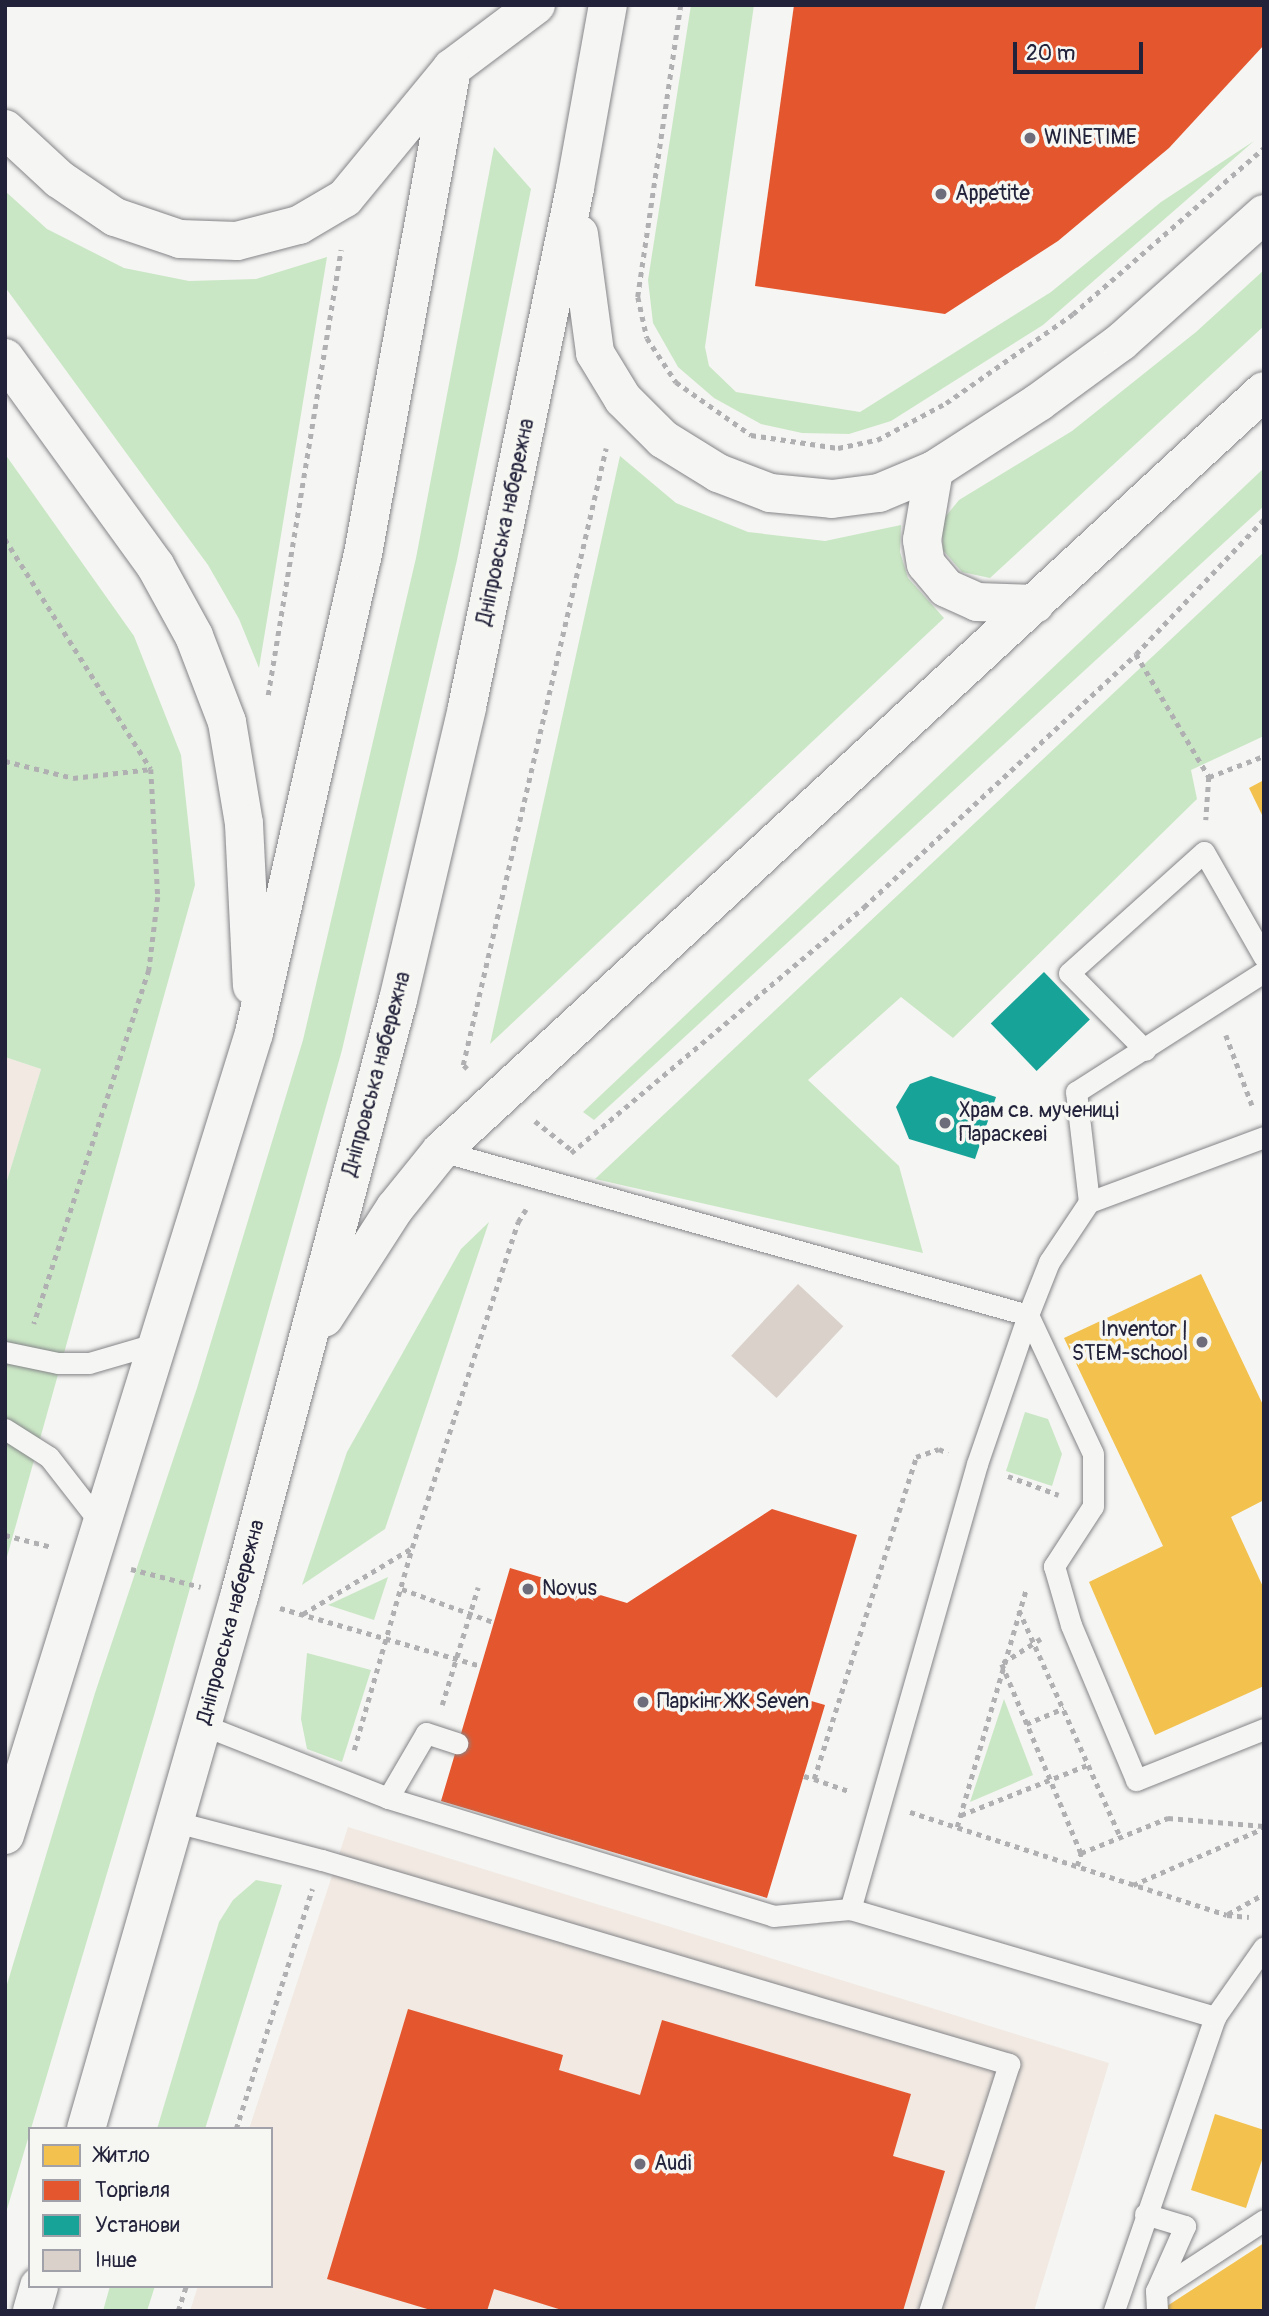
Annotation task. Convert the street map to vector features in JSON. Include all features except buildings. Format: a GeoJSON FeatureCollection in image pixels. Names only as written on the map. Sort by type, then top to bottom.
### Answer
{"type":"FeatureCollection","features":[{"type":"Feature","properties":{"kind":"main road"},"geometry":{"type":"LineString","coordinates":[[5,129],[59,179],[114,217],[180,239],[237,241],[299,225],[345,198],[452,68],[536,5]]}},
{"type":"Feature","properties":{"kind":"main road","name":"Дніпровська набережна"},"geometry":{"type":"LineString","coordinates":[[87,2127],[203,1725],[398,1000],[467,707],[575,188],[608,5]]}},
{"type":"Feature","properties":{"kind":"main road"},"geometry":{"type":"LineString","coordinates":[[5,1835],[254,1033],[362,559],[452,68]]}},
{"type":"Feature","properties":{"kind":"main road"},"geometry":{"type":"LineString","coordinates":[[575,188],[583,284],[595,353],[622,399],[663,439],[718,473],[770,493],[832,499],[879,492],[934,470],[1121,342],[1264,214]]}},
{"type":"Feature","properties":{"kind":"main road"},"geometry":{"type":"LineString","coordinates":[[5,358],[155,565],[194,636],[227,722],[244,824],[254,1033]]}},
{"type":"Feature","properties":{"kind":"main road"},"geometry":{"type":"LineString","coordinates":[[305,1346],[395,1208],[440,1151],[1264,391]]}},
{"type":"Feature","properties":{"kind":"main road"},"geometry":{"type":"LineString","coordinates":[[934,470],[922,540],[926,564],[946,588],[977,602],[1035,604]]}},
{"type":"Feature","properties":{"kind":"main road"},"geometry":{"type":"LineString","coordinates":[[32,2311],[38,2288]]}},
{"type":"Feature","properties":{"kind":"lane"},"geometry":{"type":"LineString","coordinates":[[1145,1050],[1069,973],[1203,852],[1264,957]]}},
{"type":"Feature","properties":{"kind":"lane"},"geometry":{"type":"LineString","coordinates":[[1089,1202],[1076,1092],[1264,972]]}},
{"type":"Feature","properties":{"kind":"lane"},"geometry":{"type":"LineString","coordinates":[[850,1909],[997,1399],[1049,1262],[1089,1202],[1264,1137]]}},
{"type":"Feature","properties":{"kind":"lane"},"geometry":{"type":"LineString","coordinates":[[440,1151],[1028,1315],[1093,1454],[1093,1506],[1054,1566],[1071,1625],[1136,1780],[1264,1728]]}},
{"type":"Feature","properties":{"kind":"lane"},"geometry":{"type":"LineString","coordinates":[[14,1354],[89,1363],[158,1343]]}},
{"type":"Feature","properties":{"kind":"lane"},"geometry":{"type":"LineString","coordinates":[[5,1429],[49,1457],[102,1525]]}},
{"type":"Feature","properties":{"kind":"lane"},"geometry":{"type":"LineString","coordinates":[[203,1725],[388,1798],[773,1916],[850,1909],[1215,2018]]}},
{"type":"Feature","properties":{"kind":"lane"},"geometry":{"type":"LineString","coordinates":[[388,1798],[426,1733],[457,1743]]}},
{"type":"Feature","properties":{"kind":"lane"},"geometry":{"type":"LineString","coordinates":[[176,1822],[322,1860],[1009,2064],[929,2311]]}},
{"type":"Feature","properties":{"kind":"lane"},"geometry":{"type":"LineString","coordinates":[[1114,2311],[1145,2214],[1215,2018],[1264,1947]]}},
{"type":"Feature","properties":{"kind":"lane"},"geometry":{"type":"LineString","coordinates":[[1145,2214],[1185,2226],[1157,2301]]}},
{"type":"Feature","properties":{"kind":"lane"},"geometry":{"type":"LineString","coordinates":[[1157,2301],[1264,2220]]}},
{"type":"Feature","properties":{"kind":"path"},"geometry":{"type":"LineString","coordinates":[[681,5],[638,297],[647,338],[676,382],[751,435],[838,448],[877,440],[946,403],[1073,314],[1264,148]]}},
{"type":"Feature","properties":{"kind":"path"},"geometry":{"type":"LineString","coordinates":[[268,695],[341,248]]}},
{"type":"Feature","properties":{"kind":"path"},"geometry":{"type":"LineString","coordinates":[[573,1151],[463,1065],[606,448]]}},
{"type":"Feature","properties":{"kind":"path"},"geometry":{"type":"LineString","coordinates":[[345,1780],[412,1548],[517,1222],[573,1151],[864,907],[1136,654],[1264,519]]}},
{"type":"Feature","properties":{"kind":"path"},"geometry":{"type":"LineString","coordinates":[[5,539],[151,769],[158,897],[149,970],[14,1354]]}},
{"type":"Feature","properties":{"kind":"path"},"geometry":{"type":"LineString","coordinates":[[1136,654],[1209,777],[1203,852]]}},
{"type":"Feature","properties":{"kind":"path"},"geometry":{"type":"LineString","coordinates":[[1209,777],[1264,756]]}},
{"type":"Feature","properties":{"kind":"path"},"geometry":{"type":"LineString","coordinates":[[5,761],[73,778],[151,769]]}},
{"type":"Feature","properties":{"kind":"path"},"geometry":{"type":"LineString","coordinates":[[1214,1005],[1264,1137]]}},
{"type":"Feature","properties":{"kind":"path"},"geometry":{"type":"LineString","coordinates":[[1053,1507],[1059,1483]]}},
{"type":"Feature","properties":{"kind":"path"},"geometry":{"type":"LineString","coordinates":[[303,1614],[412,1548]]}},
{"type":"Feature","properties":{"kind":"path"},"geometry":{"type":"LineString","coordinates":[[957,1827],[1027,1584]]}},
{"type":"Feature","properties":{"kind":"path"},"geometry":{"type":"LineString","coordinates":[[440,1710],[478,1587]]}},
{"type":"Feature","properties":{"kind":"path"},"geometry":{"type":"LineString","coordinates":[[401,1589],[493,1622]]}},
{"type":"Feature","properties":{"kind":"path"},"geometry":{"type":"LineString","coordinates":[[1019,1610],[1120,1836]]}},
{"type":"Feature","properties":{"kind":"path"},"geometry":{"type":"LineString","coordinates":[[1002,1664],[1033,1643],[1071,1625]]}},
{"type":"Feature","properties":{"kind":"path"},"geometry":{"type":"LineString","coordinates":[[387,1636],[481,1666]]}},
{"type":"Feature","properties":{"kind":"path"},"geometry":{"type":"LineString","coordinates":[[1002,1664],[1081,1853],[1077,1866]]}},
{"type":"Feature","properties":{"kind":"path"},"geometry":{"type":"LineString","coordinates":[[1026,1724],[1100,1693]]}},
{"type":"Feature","properties":{"kind":"path"},"geometry":{"type":"LineString","coordinates":[[960,1815],[1124,1752]]}},
{"type":"Feature","properties":{"kind":"path"},"geometry":{"type":"LineString","coordinates":[[814,1779],[1227,1915],[1264,1918]]}},
{"type":"Feature","properties":{"kind":"path"},"geometry":{"type":"LineString","coordinates":[[1081,1853],[1168,1818],[1264,1827]]}},
{"type":"Feature","properties":{"kind":"path"},"geometry":{"type":"LineString","coordinates":[[1133,1885],[1264,1827]]}},
{"type":"Feature","properties":{"kind":"path"},"geometry":{"type":"LineString","coordinates":[[237,2127],[322,1860]]}},
{"type":"Feature","properties":{"kind":"path"},"geometry":{"type":"LineString","coordinates":[[1227,1915],[1264,1894]]}},
{"type":"Feature","properties":{"kind":"path"},"geometry":{"type":"LineString","coordinates":[[178,2311],[185,2288]]}},
{"type":"Feature","properties":{"kind":"shaded area"},"geometry":{"type":"Polygon","coordinates":[[[5,1057],[41,1069],[5,1187],[5,1057]]]}},
{"type":"Feature","properties":{"kind":"shaded area"},"geometry":{"type":"Polygon","coordinates":[[[348,1827],[1109,2063],[1034,2311],[190,2311],[197,2288],[273,2288],[273,2127],[250,2127],[348,1827]]]}},
{"type":"Feature","properties":{"kind":"green space"},"geometry":{"type":"Polygon","coordinates":[[[691,5],[754,5],[705,347],[709,366],[736,392],[860,412],[1051,292],[1161,202],[1254,141],[1043,325],[891,421],[849,434],[802,433],[761,424],[714,398],[678,367],[653,323],[648,280],[691,5]]]}},
{"type":"Feature","properties":{"kind":"green space"},"geometry":{"type":"Polygon","coordinates":[[[494,147],[531,189],[457,560],[342,1050],[155,1712],[31,2127],[28,2127],[28,2139],[5,2216],[5,1991],[95,1693],[197,1388],[303,1040],[416,558],[494,147]]]}},
{"type":"Feature","properties":{"kind":"green space"},"geometry":{"type":"Polygon","coordinates":[[[5,191],[47,229],[124,268],[189,281],[256,279],[327,257],[259,668],[239,619],[208,565],[5,287],[5,191]]]}},
{"type":"Feature","properties":{"kind":"green space"},"geometry":{"type":"Polygon","coordinates":[[[1264,270],[1264,326],[990,578],[962,572],[943,550],[942,521],[959,500],[1072,431],[1196,332],[1264,270]]]}},
{"type":"Feature","properties":{"kind":"green space"},"geometry":{"type":"Polygon","coordinates":[[[5,454],[134,636],[181,755],[195,885],[5,1564],[5,1187],[41,1069],[5,1057],[5,454]]]}},
{"type":"Feature","properties":{"kind":"green space"},"geometry":{"type":"Polygon","coordinates":[[[620,456],[676,503],[748,532],[825,541],[901,525],[900,552],[908,578],[944,618],[490,1044],[620,456]]]}},
{"type":"Feature","properties":{"kind":"green space"},"geometry":{"type":"Polygon","coordinates":[[[1264,468],[1264,506],[594,1120],[583,1112],[1264,468]]]}},
{"type":"Feature","properties":{"kind":"green space"},"geometry":{"type":"Polygon","coordinates":[[[1264,552],[1264,736],[1191,770],[1197,799],[953,1038],[901,997],[808,1080],[899,1166],[923,1253],[595,1179],[1264,552]]]}},
{"type":"Feature","properties":{"kind":"green space"},"geometry":{"type":"Polygon","coordinates":[[[489,1222],[385,1529],[302,1585],[347,1452],[461,1249],[489,1222]]]}},
{"type":"Feature","properties":{"kind":"green space"},"geometry":{"type":"Polygon","coordinates":[[[1025,1412],[1048,1419],[1062,1454],[1052,1486],[1006,1471],[1025,1412]]]}},
{"type":"Feature","properties":{"kind":"green space"},"geometry":{"type":"Polygon","coordinates":[[[388,1577],[374,1620],[328,1605],[388,1577]]]}},
{"type":"Feature","properties":{"kind":"green space"},"geometry":{"type":"Polygon","coordinates":[[[307,1653],[371,1670],[342,1762],[307,1749],[301,1719],[307,1653]]]}},
{"type":"Feature","properties":{"kind":"green space"},"geometry":{"type":"Polygon","coordinates":[[[1004,1699],[1033,1775],[970,1802],[1004,1699]]]}},
{"type":"Feature","properties":{"kind":"green space"},"geometry":{"type":"Polygon","coordinates":[[[256,1880],[282,1885],[206,2127],[158,2127],[219,1922],[233,1900],[256,1880]]]}},
{"type":"Feature","properties":{"kind":"green space"},"geometry":{"type":"Polygon","coordinates":[[[109,2288],[154,2288],[147,2311],[103,2311],[109,2288]]]}},
{"type":"Feature","properties":{"kind":"place","name":"WINETIME"},"geometry":{"type":"Point","coordinates":[1030,138]}},
{"type":"Feature","properties":{"kind":"place","name":"Appetite"},"geometry":{"type":"Point","coordinates":[941,194]}},
{"type":"Feature","properties":{"kind":"place","name":"Храм св. мучениці Параскеві"},"geometry":{"type":"Point","coordinates":[945,1123]}},
{"type":"Feature","properties":{"kind":"place","name":"Inventor | STEM-school"},"geometry":{"type":"Point","coordinates":[1202,1342]}},
{"type":"Feature","properties":{"kind":"place","name":"Novus"},"geometry":{"type":"Point","coordinates":[528,1589]}},
{"type":"Feature","properties":{"kind":"place","name":"Паркінг ЖК Seven"},"geometry":{"type":"Point","coordinates":[643,1702]}},
{"type":"Feature","properties":{"kind":"place","name":"Audi"},"geometry":{"type":"Point","coordinates":[640,2164]}}]}
